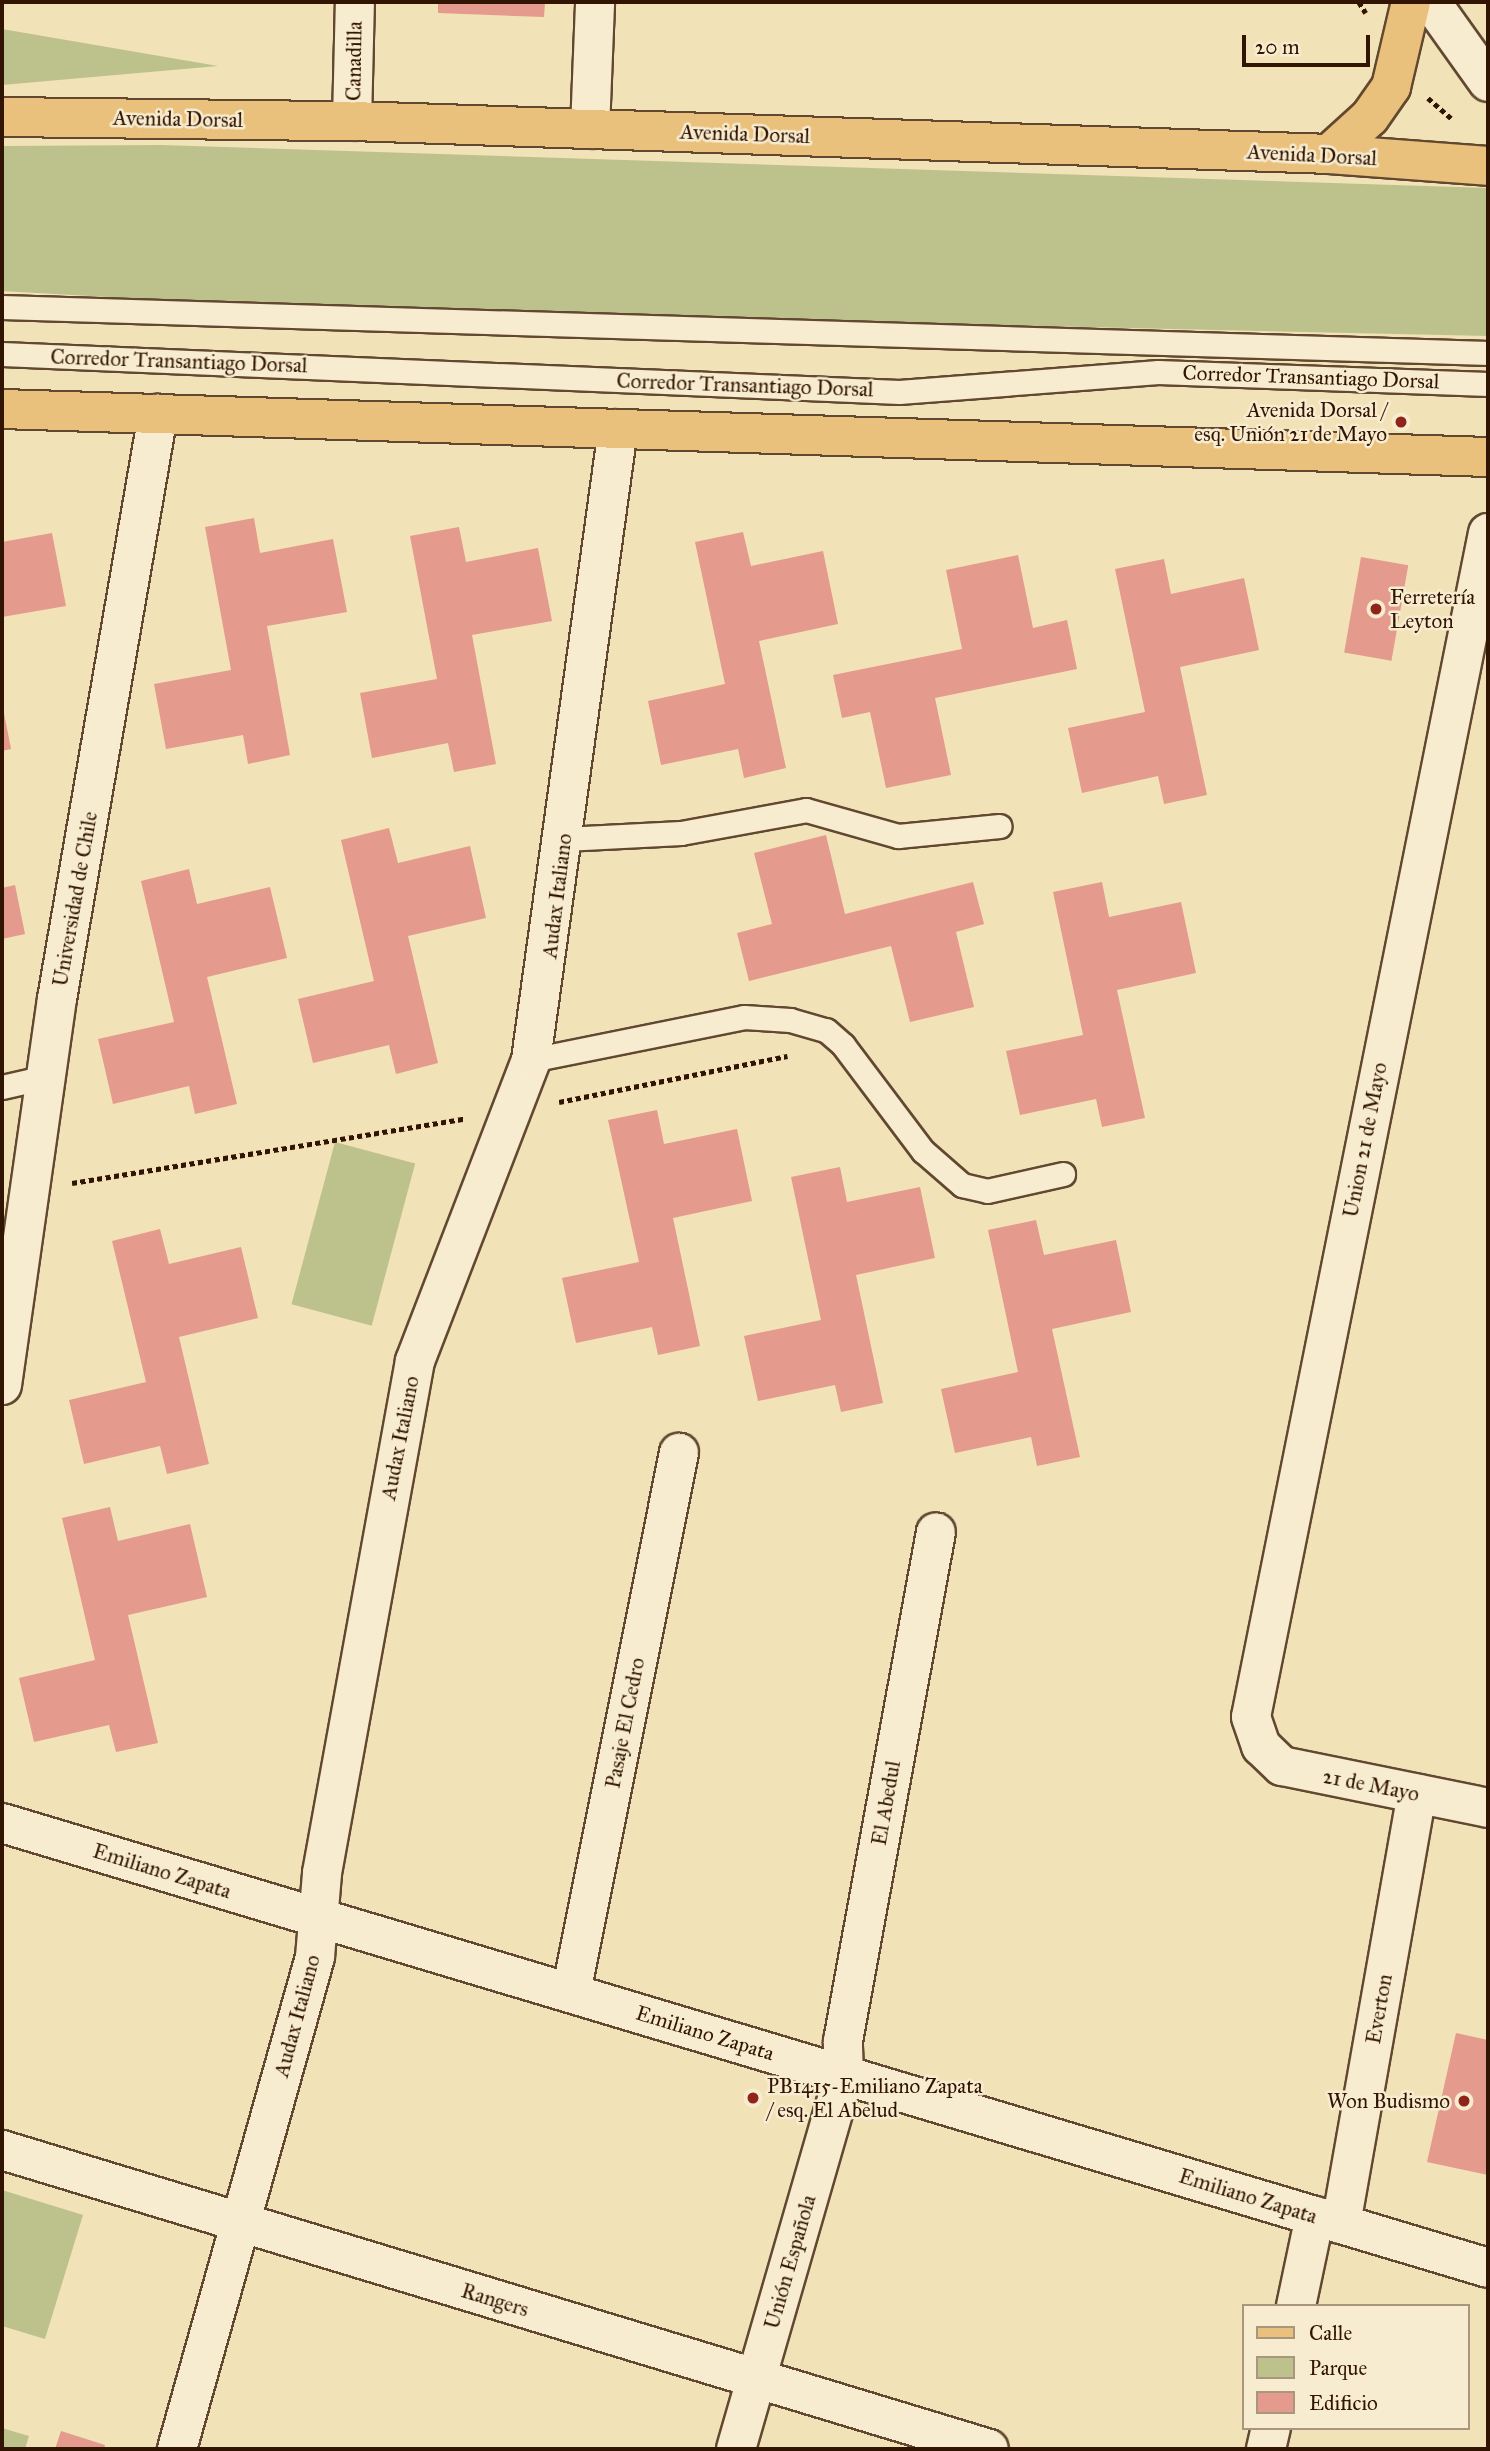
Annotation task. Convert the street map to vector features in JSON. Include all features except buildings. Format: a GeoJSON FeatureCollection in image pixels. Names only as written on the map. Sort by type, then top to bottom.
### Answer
{"type":"FeatureCollection","features":[{"type":"Feature","properties":{"kind":"main road"},"geometry":{"type":"LineString","coordinates":[[1329,154],[1370,117],[1391,88],[1412,2]]}},
{"type":"Feature","properties":{"kind":"main road","name":"Avenida Dorsal"},"geometry":{"type":"LineString","coordinates":[[2,117],[352,121],[1329,154],[1488,166]]}},
{"type":"Feature","properties":{"kind":"main road"},"geometry":{"type":"LineString","coordinates":[[2,409],[1488,457]]}},
{"type":"Feature","properties":{"kind":"street","name":"Canadilla"},"geometry":{"type":"LineString","coordinates":[[352,121],[355,2]]}},
{"type":"Feature","properties":{"kind":"street"},"geometry":{"type":"LineString","coordinates":[[590,129],[596,2]]}},
{"type":"Feature","properties":{"kind":"street"},"geometry":{"type":"LineString","coordinates":[[1431,2],[1488,82]]}},
{"type":"Feature","properties":{"kind":"street","name":"Universidad de Chile"},"geometry":{"type":"LineString","coordinates":[[2,1385],[46,1077],[158,414]]}},
{"type":"Feature","properties":{"kind":"street","name":"Audax Italiano"},"geometry":{"type":"LineString","coordinates":[[177,2449],[315,1957],[317,1917],[415,1361],[514,1111],[531,1060],[564,839],[618,429]]}},
{"type":"Feature","properties":{"kind":"street","name":"Union 21 de Mayo"},"geometry":{"type":"LineString","coordinates":[[1261,1746],[1251,1717],[1256,1689],[1488,533]]}},
{"type":"Feature","properties":{"kind":"street","name":"Pasaje El Cedro"},"geometry":{"type":"LineString","coordinates":[[571,1993],[679,1453]]}},
{"type":"Feature","properties":{"kind":"street","name":"El Abedul"},"geometry":{"type":"LineString","coordinates":[[844,2075],[844,2040],[936,1532]]}},
{"type":"Feature","properties":{"kind":"street","name":"21 de Mayo"},"geometry":{"type":"LineString","coordinates":[[1261,1746],[1296,1770],[1488,1808]]}},
{"type":"Feature","properties":{"kind":"street","name":"Everton"},"geometry":{"type":"LineString","coordinates":[[1297,2304],[1328,2220],[1417,1794]]}},
{"type":"Feature","properties":{"kind":"street","name":"Emiliano Zapata"},"geometry":{"type":"LineString","coordinates":[[2,1823],[1488,2268]]}},
{"type":"Feature","properties":{"kind":"street","name":"Unión Española"},"geometry":{"type":"LineString","coordinates":[[736,2449],[844,2075]]}},
{"type":"Feature","properties":{"kind":"street","name":"Rangers"},"geometry":{"type":"LineString","coordinates":[[2,2150],[989,2449]]}},
{"type":"Feature","properties":{"kind":"street"},"geometry":{"type":"LineString","coordinates":[[1266,2449],[1270,2430]]}},
{"type":"Feature","properties":{"kind":"lane","name":"Corredor Transantiago Dorsal"},"geometry":{"type":"LineString","coordinates":[[2,307],[1488,354]]}},
{"type":"Feature","properties":{"kind":"lane","name":"Corredor Transantiago Dorsal"},"geometry":{"type":"LineString","coordinates":[[2,354],[899,392],[1158,372],[1488,384]]}},
{"type":"Feature","properties":{"kind":"lane"},"geometry":{"type":"LineString","coordinates":[[564,839],[681,833],[806,810],[898,836],[1000,826]]}},
{"type":"Feature","properties":{"kind":"lane"},"geometry":{"type":"LineString","coordinates":[[531,1060],[744,1017],[802,1024],[826,1030],[843,1045],[942,1173],[987,1191],[1063,1174]]}},
{"type":"Feature","properties":{"kind":"lane"},"geometry":{"type":"LineString","coordinates":[[2,1087],[46,1077]]}},
{"type":"Feature","properties":{"kind":"path"},"geometry":{"type":"LineString","coordinates":[[30,1190],[514,1111],[843,1045]]}},
{"type":"Feature","properties":{"kind":"green space"},"geometry":{"type":"Polygon","coordinates":[[[2,29],[218,66],[2,85],[2,29]]]}},
{"type":"Feature","properties":{"kind":"green space"},"geometry":{"type":"Polygon","coordinates":[[[161,145],[1488,188],[1488,336],[352,311],[2,291],[2,146],[161,145]]]}},
{"type":"Feature","properties":{"kind":"green space"},"geometry":{"type":"Polygon","coordinates":[[[335,1142],[415,1163],[372,1326],[292,1304],[335,1142]]]}},
{"type":"Feature","properties":{"kind":"green space"},"geometry":{"type":"Polygon","coordinates":[[[2,2190],[83,2215],[45,2339],[2,2326],[2,2190]]]}},
{"type":"Feature","properties":{"kind":"green space"},"geometry":{"type":"Polygon","coordinates":[[[2,2428],[29,2436],[25,2449],[2,2449],[2,2428]]]}},
{"type":"Feature","properties":{"kind":"place","name":"Avenida Dorsal / esq. Unión 21 de Mayo"},"geometry":{"type":"Point","coordinates":[1401,422]}},
{"type":"Feature","properties":{"kind":"place","name":"Ferretería Leyton"},"geometry":{"type":"Point","coordinates":[1376,609]}},
{"type":"Feature","properties":{"kind":"place","name":"PB1415-Emiliano Zapata / esq. El Abelud"},"geometry":{"type":"Point","coordinates":[753,2098]}},
{"type":"Feature","properties":{"kind":"place","name":"Won Budismo"},"geometry":{"type":"Point","coordinates":[1464,2101]}}]}
